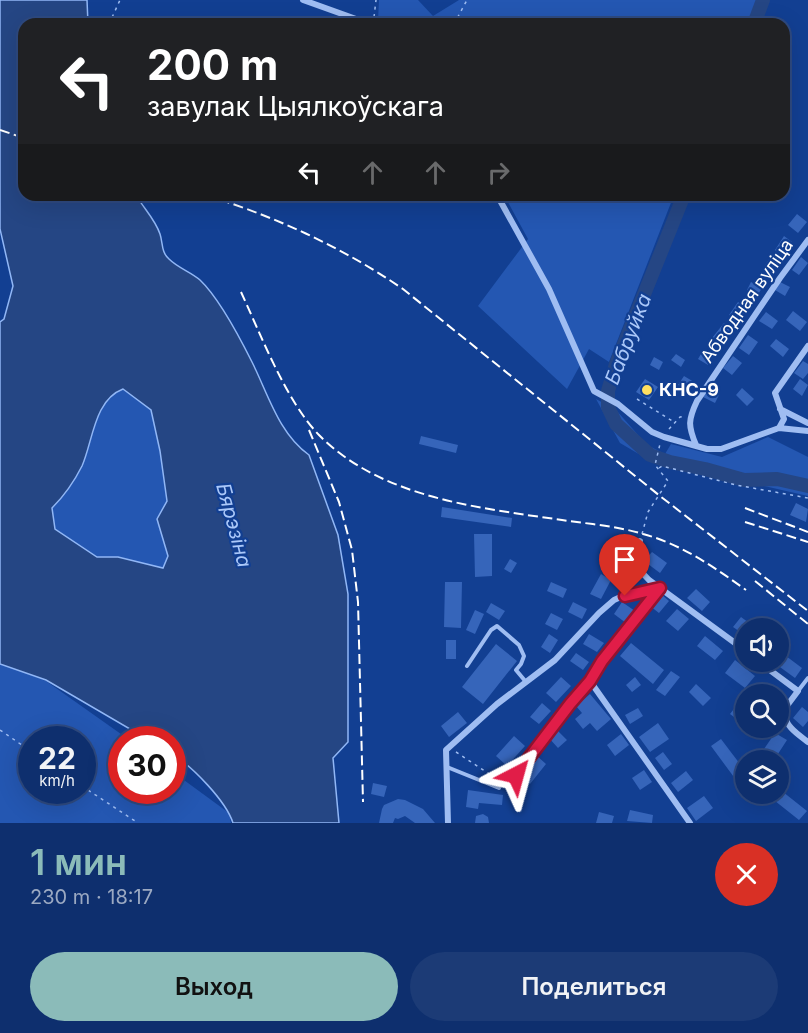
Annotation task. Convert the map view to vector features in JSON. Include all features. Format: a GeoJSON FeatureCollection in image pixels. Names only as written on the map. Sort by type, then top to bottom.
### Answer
{"type":"FeatureCollection","features":[{"type":"Feature","properties":{"kind":"street"},"geometry":{"type":"LineString","coordinates":[[303,0],[355,18]]}},
{"type":"Feature","properties":{"kind":"street"},"geometry":{"type":"LineString","coordinates":[[500,201],[549,289],[594,391],[618,404],[643,425],[664,438],[707,449],[721,449],[779,428],[808,431]]}},
{"type":"Feature","properties":{"kind":"street","name":"Абводная вуліца"},"geometry":{"type":"LineString","coordinates":[[691,415],[714,374],[808,240]]}},
{"type":"Feature","properties":{"kind":"street"},"geometry":{"type":"LineString","coordinates":[[779,428],[784,419],[776,393],[808,346]]}},
{"type":"Feature","properties":{"kind":"street"},"geometry":{"type":"LineString","coordinates":[[780,410],[808,423]]}},
{"type":"Feature","properties":{"kind":"street"},"geometry":{"type":"LineString","coordinates":[[691,415],[690,430],[696,445]]}},
{"type":"Feature","properties":{"kind":"street"},"geometry":{"type":"LineString","coordinates":[[639,541],[633,563],[649,580],[735,643]]}},
{"type":"Feature","properties":{"kind":"street"},"geometry":{"type":"LineString","coordinates":[[516,775],[660,588]]}},
{"type":"Feature","properties":{"kind":"street"},"geometry":{"type":"LineString","coordinates":[[448,823],[446,750],[471,726],[555,660],[614,600],[660,588]]}},
{"type":"Feature","properties":{"kind":"street"},"geometry":{"type":"LineString","coordinates":[[772,672],[798,691],[783,711],[789,728],[808,742]]}},
{"type":"Feature","properties":{"kind":"street"},"geometry":{"type":"LineString","coordinates":[[590,681],[690,823]]}},
{"type":"Feature","properties":{"kind":"lane"},"geometry":{"type":"LineString","coordinates":[[467,666],[491,630],[497,626],[519,645],[524,656],[516,670],[526,682]]}},
{"type":"Feature","properties":{"kind":"lane"},"geometry":{"type":"LineString","coordinates":[[798,691],[808,678]]}},
{"type":"Feature","properties":{"kind":"lane"},"geometry":{"type":"LineString","coordinates":[[446,766],[499,788]]}},
{"type":"Feature","properties":{"kind":"path"},"geometry":{"type":"LineString","coordinates":[[112,18],[120,0]]}},
{"type":"Feature","properties":{"kind":"path"},"geometry":{"type":"LineString","coordinates":[[373,18],[376,0]]}},
{"type":"Feature","properties":{"kind":"path"},"geometry":{"type":"LineString","coordinates":[[457,18],[466,0]]}},
{"type":"Feature","properties":{"kind":"path"},"geometry":{"type":"LineString","coordinates":[[637,399],[675,422]]}},
{"type":"Feature","properties":{"kind":"path"},"geometry":{"type":"LineString","coordinates":[[664,438],[680,417],[691,415]]}},
{"type":"Feature","properties":{"kind":"path"},"geometry":{"type":"LineString","coordinates":[[639,541],[648,512],[668,481],[655,465],[660,445]]}},
{"type":"Feature","properties":{"kind":"path"},"geometry":{"type":"LineString","coordinates":[[658,469],[662,466],[736,485],[808,498]]}},
{"type":"Feature","properties":{"kind":"path"},"geometry":{"type":"LineString","coordinates":[[0,730],[18,742]]}},
{"type":"Feature","properties":{"kind":"path"},"geometry":{"type":"LineString","coordinates":[[450,747],[500,781],[510,781],[516,775]]}},
{"type":"Feature","properties":{"kind":"path"},"geometry":{"type":"LineString","coordinates":[[96,795],[138,823]]}},
{"type":"Feature","properties":{"kind":"shaded area"},"geometry":{"type":"Polygon","coordinates":[[[379,0],[418,0],[433,16],[459,0],[758,0],[750,18],[378,18],[379,0]]]}},
{"type":"Feature","properties":{"kind":"shaded area"},"geometry":{"type":"Polygon","coordinates":[[[507,201],[672,201],[609,362],[589,349],[567,389],[478,306],[528,239],[507,201]]]}},
{"type":"Feature","properties":{"kind":"shaded area"},"geometry":{"type":"Polygon","coordinates":[[[123,389],[151,410],[167,501],[157,519],[168,556],[163,568],[118,557],[97,557],[55,529],[52,508],[79,472],[100,412],[113,395],[123,389]]]}},
{"type":"Feature","properties":{"kind":"shaded area"},"geometry":{"type":"Polygon","coordinates":[[[596,399],[616,410],[647,445],[665,454],[671,444],[722,457],[768,437],[808,457],[808,496],[649,460],[620,443],[596,399]]]}},
{"type":"Feature","properties":{"kind":"shaded area"},"geometry":{"type":"Polygon","coordinates":[[[0,663],[46,681],[110,726],[108,804],[186,804],[186,782],[229,813],[231,823],[0,823],[0,663]]]}},
{"type":"Feature","properties":{"kind":"water","name":"Бярэзіна"},"geometry":{"type":"Polygon","coordinates":[[[0,0],[87,0],[88,18],[18,18],[18,201],[140,201],[158,229],[166,256],[200,280],[222,308],[247,352],[282,425],[309,455],[338,535],[348,594],[348,742],[333,758],[339,823],[233,823],[208,785],[186,764],[186,726],[125,726],[46,680],[0,664],[0,322],[4,319],[13,286],[0,229],[0,0]],[[123,389],[113,394],[100,412],[79,472],[52,508],[55,529],[97,557],[118,557],[163,568],[168,556],[157,519],[167,501],[151,410],[123,389]]]}},
{"type":"Feature","properties":{"kind":"building"},"geometry":{"type":"Polygon","coordinates":[[[797,214],[807,222],[798,233],[788,225],[797,214]]]}},
{"type":"Feature","properties":{"kind":"building"},"geometry":{"type":"Polygon","coordinates":[[[784,236],[792,242],[783,256],[775,250],[784,236]]]}},
{"type":"Feature","properties":{"kind":"building"},"geometry":{"type":"Polygon","coordinates":[[[772,255],[781,261],[772,274],[763,268],[772,255]]]}},
{"type":"Feature","properties":{"kind":"building"},"geometry":{"type":"Polygon","coordinates":[[[801,257],[808,263],[799,275],[792,270],[801,257]]]}},
{"type":"Feature","properties":{"kind":"building"},"geometry":{"type":"Polygon","coordinates":[[[751,282],[762,288],[757,296],[747,290],[751,282]]]}},
{"type":"Feature","properties":{"kind":"building"},"geometry":{"type":"Polygon","coordinates":[[[780,282],[790,287],[785,296],[775,290],[780,282]]]}},
{"type":"Feature","properties":{"kind":"building"},"geometry":{"type":"Polygon","coordinates":[[[738,302],[747,308],[739,321],[729,315],[738,302]]]}},
{"type":"Feature","properties":{"kind":"building"},"geometry":{"type":"Polygon","coordinates":[[[793,311],[807,322],[800,331],[786,320],[793,311]]]}},
{"type":"Feature","properties":{"kind":"building"},"geometry":{"type":"Polygon","coordinates":[[[766,312],[778,321],[772,329],[759,321],[766,312]]]}},
{"type":"Feature","properties":{"kind":"building"},"geometry":{"type":"Polygon","coordinates":[[[724,323],[733,330],[721,345],[712,338],[724,323]]]}},
{"type":"Feature","properties":{"kind":"building"},"geometry":{"type":"Polygon","coordinates":[[[748,335],[758,342],[749,355],[739,348],[748,335]]]}},
{"type":"Feature","properties":{"kind":"building"},"geometry":{"type":"Polygon","coordinates":[[[776,339],[789,349],[783,357],[770,346],[776,339]]]}},
{"type":"Feature","properties":{"kind":"building"},"geometry":{"type":"Polygon","coordinates":[[[704,349],[714,355],[708,365],[698,359],[704,349]]]}},
{"type":"Feature","properties":{"kind":"building"},"geometry":{"type":"Polygon","coordinates":[[[676,354],[685,360],[681,367],[671,360],[676,354]]]}},
{"type":"Feature","properties":{"kind":"building"},"geometry":{"type":"Polygon","coordinates":[[[733,356],[742,363],[732,375],[723,368],[733,356]]]}},
{"type":"Feature","properties":{"kind":"building"},"geometry":{"type":"Polygon","coordinates":[[[654,357],[663,362],[659,370],[650,365],[654,357]]]}},
{"type":"Feature","properties":{"kind":"building"},"geometry":{"type":"Polygon","coordinates":[[[803,361],[808,364],[808,373],[803,379],[794,373],[803,361]]]}},
{"type":"Feature","properties":{"kind":"building"},"geometry":{"type":"Polygon","coordinates":[[[684,376],[694,382],[689,391],[678,385],[684,376]]]}},
{"type":"Feature","properties":{"kind":"building","name":"КНС-9"},"geometry":{"type":"Polygon","coordinates":[[[645,379],[658,387],[649,400],[636,392],[645,379]]]}},
{"type":"Feature","properties":{"kind":"building"},"geometry":{"type":"Polygon","coordinates":[[[800,379],[808,385],[802,396],[793,389],[800,379]]]}},
{"type":"Feature","properties":{"kind":"building"},"geometry":{"type":"Polygon","coordinates":[[[742,388],[754,399],[747,406],[736,395],[742,388]]]}},
{"type":"Feature","properties":{"kind":"building"},"geometry":{"type":"Polygon","coordinates":[[[706,389],[719,395],[715,403],[703,397],[706,389]]]}},
{"type":"Feature","properties":{"kind":"building"},"geometry":{"type":"Polygon","coordinates":[[[421,436],[458,445],[456,453],[419,444],[421,436]]]}},
{"type":"Feature","properties":{"kind":"building"},"geometry":{"type":"Polygon","coordinates":[[[796,503],[808,509],[806,522],[790,515],[796,503]]]}},
{"type":"Feature","properties":{"kind":"building"},"geometry":{"type":"Polygon","coordinates":[[[442,507],[512,518],[511,527],[441,517],[442,507]]]}},
{"type":"Feature","properties":{"kind":"building"},"geometry":{"type":"Polygon","coordinates":[[[474,534],[492,534],[492,576],[475,577],[474,534]]]}},
{"type":"Feature","properties":{"kind":"building"},"geometry":{"type":"Polygon","coordinates":[[[652,552],[667,563],[660,573],[644,561],[652,552]]]}},
{"type":"Feature","properties":{"kind":"building"},"geometry":{"type":"Polygon","coordinates":[[[510,559],[517,563],[511,573],[504,569],[510,559]]]}},
{"type":"Feature","properties":{"kind":"building"},"geometry":{"type":"Polygon","coordinates":[[[601,574],[611,580],[601,599],[590,594],[601,574]]]}},
{"type":"Feature","properties":{"kind":"building"},"geometry":{"type":"Polygon","coordinates":[[[445,582],[462,582],[461,628],[444,627],[445,582]]]}},
{"type":"Feature","properties":{"kind":"building"},"geometry":{"type":"Polygon","coordinates":[[[551,582],[567,589],[563,598],[547,591],[551,582]]]}},
{"type":"Feature","properties":{"kind":"building"},"geometry":{"type":"Polygon","coordinates":[[[696,589],[710,602],[702,611],[687,598],[696,589]]]}},
{"type":"Feature","properties":{"kind":"building"},"geometry":{"type":"Polygon","coordinates":[[[661,594],[669,601],[659,613],[650,606],[661,594]]]}},
{"type":"Feature","properties":{"kind":"building"},"geometry":{"type":"Polygon","coordinates":[[[573,602],[587,609],[582,619],[568,612],[573,602]]]}},
{"type":"Feature","properties":{"kind":"building"},"geometry":{"type":"Polygon","coordinates":[[[622,602],[635,611],[626,623],[614,614],[622,602]]]}},
{"type":"Feature","properties":{"kind":"building"},"geometry":{"type":"Polygon","coordinates":[[[491,603],[505,611],[499,620],[486,612],[491,603]]]}},
{"type":"Feature","properties":{"kind":"building"},"geometry":{"type":"Polygon","coordinates":[[[677,609],[689,619],[678,631],[666,621],[677,609]]]}},
{"type":"Feature","properties":{"kind":"building"},"geometry":{"type":"Polygon","coordinates":[[[475,610],[484,614],[475,634],[466,630],[475,610]]]}},
{"type":"Feature","properties":{"kind":"building"},"geometry":{"type":"Polygon","coordinates":[[[551,613],[563,619],[557,630],[545,624],[551,613]]]}},
{"type":"Feature","properties":{"kind":"building"},"geometry":{"type":"Polygon","coordinates":[[[549,634],[558,640],[550,653],[541,647],[549,634]]]}},
{"type":"Feature","properties":{"kind":"building"},"geometry":{"type":"Polygon","coordinates":[[[589,634],[604,643],[597,652],[583,644],[589,634]]]}},
{"type":"Feature","properties":{"kind":"building"},"geometry":{"type":"Polygon","coordinates":[[[705,636],[723,651],[715,660],[697,646],[705,636]]]}},
{"type":"Feature","properties":{"kind":"building"},"geometry":{"type":"Polygon","coordinates":[[[446,640],[456,640],[456,659],[446,659],[446,640]]]}},
{"type":"Feature","properties":{"kind":"building"},"geometry":{"type":"Polygon","coordinates":[[[631,643],[664,670],[653,684],[620,656],[631,643]]]}},
{"type":"Feature","properties":{"kind":"building"},"geometry":{"type":"Polygon","coordinates":[[[496,644],[517,661],[483,704],[462,687],[496,644]]]}},
{"type":"Feature","properties":{"kind":"building"},"geometry":{"type":"Polygon","coordinates":[[[576,653],[589,662],[583,670],[570,661],[576,653]]]}},
{"type":"Feature","properties":{"kind":"building"},"geometry":{"type":"Polygon","coordinates":[[[789,658],[802,668],[795,678],[787,672],[789,672],[789,658]]]}},
{"type":"Feature","properties":{"kind":"building"},"geometry":{"type":"Polygon","coordinates":[[[735,660],[735,672],[750,672],[755,676],[748,684],[740,684],[725,673],[735,660]]]}},
{"type":"Feature","properties":{"kind":"building"},"geometry":{"type":"Polygon","coordinates":[[[671,671],[680,677],[665,696],[656,690],[671,671]]]}},
{"type":"Feature","properties":{"kind":"building"},"geometry":{"type":"Polygon","coordinates":[[[561,677],[571,686],[556,702],[546,693],[561,677]]]}},
{"type":"Feature","properties":{"kind":"building"},"geometry":{"type":"Polygon","coordinates":[[[635,677],[641,685],[632,692],[626,685],[635,677]]]}},
{"type":"Feature","properties":{"kind":"building"},"geometry":{"type":"Polygon","coordinates":[[[696,684],[711,698],[703,706],[689,692],[696,684]]]}},
{"type":"Feature","properties":{"kind":"building"},"geometry":{"type":"Polygon","coordinates":[[[590,694],[611,719],[597,731],[590,723],[583,729],[575,719],[582,713],[576,706],[590,694]]]}},
{"type":"Feature","properties":{"kind":"building"},"geometry":{"type":"Polygon","coordinates":[[[542,703],[551,711],[539,724],[530,717],[542,703]]]}},
{"type":"Feature","properties":{"kind":"building"},"geometry":{"type":"Polygon","coordinates":[[[802,707],[808,712],[808,721],[803,727],[793,718],[802,707]]]}},
{"type":"Feature","properties":{"kind":"building"},"geometry":{"type":"Polygon","coordinates":[[[638,708],[643,716],[630,724],[625,715],[638,708]]]}},
{"type":"Feature","properties":{"kind":"building"},"geometry":{"type":"Polygon","coordinates":[[[735,708],[735,718],[730,714],[735,708]]]}},
{"type":"Feature","properties":{"kind":"building"},"geometry":{"type":"Polygon","coordinates":[[[458,712],[467,723],[449,737],[441,726],[458,712]]]}},
{"type":"Feature","properties":{"kind":"building"},"geometry":{"type":"Polygon","coordinates":[[[658,723],[669,739],[650,752],[639,737],[658,723]]]}},
{"type":"Feature","properties":{"kind":"building"},"geometry":{"type":"Polygon","coordinates":[[[556,729],[567,740],[558,748],[548,737],[556,729]]]}},
{"type":"Feature","properties":{"kind":"building"},"geometry":{"type":"Polygon","coordinates":[[[621,734],[629,745],[615,756],[607,745],[621,734]]]}},
{"type":"Feature","properties":{"kind":"building"},"geometry":{"type":"Polygon","coordinates":[[[514,736],[525,746],[507,766],[496,756],[514,736]]]}},
{"type":"Feature","properties":{"kind":"building"},"geometry":{"type":"Polygon","coordinates":[[[772,738],[787,740],[781,750],[764,749],[772,738]]]}},
{"type":"Feature","properties":{"kind":"building"},"geometry":{"type":"Polygon","coordinates":[[[721,739],[735,757],[735,779],[711,746],[721,739]]]}},
{"type":"Feature","properties":{"kind":"building"},"geometry":{"type":"Polygon","coordinates":[[[663,752],[672,764],[664,770],[655,758],[663,752]]]}},
{"type":"Feature","properties":{"kind":"building"},"geometry":{"type":"Polygon","coordinates":[[[536,755],[546,764],[530,784],[520,776],[536,755]]]}},
{"type":"Feature","properties":{"kind":"building"},"geometry":{"type":"Polygon","coordinates":[[[644,770],[652,782],[640,790],[632,778],[644,770]]]}},
{"type":"Feature","properties":{"kind":"building"},"geometry":{"type":"Polygon","coordinates":[[[686,771],[693,780],[678,792],[671,783],[686,771]]]}},
{"type":"Feature","properties":{"kind":"building"},"geometry":{"type":"Polygon","coordinates":[[[373,783],[387,786],[384,797],[371,794],[373,783]]]}},
{"type":"Feature","properties":{"kind":"building"},"geometry":{"type":"Polygon","coordinates":[[[468,790],[503,795],[502,805],[479,803],[478,809],[466,807],[468,790]]]}},
{"type":"Feature","properties":{"kind":"building"},"geometry":{"type":"Polygon","coordinates":[[[704,796],[713,808],[696,821],[687,808],[704,796]]]}},
{"type":"Feature","properties":{"kind":"building"},"geometry":{"type":"Polygon","coordinates":[[[789,797],[807,811],[799,820],[779,804],[789,804],[789,797]]]}},
{"type":"Feature","properties":{"kind":"building"},"geometry":{"type":"Polygon","coordinates":[[[398,799],[423,809],[435,823],[415,823],[405,816],[395,818],[393,823],[379,823],[384,805],[398,799]]]}},
{"type":"Feature","properties":{"kind":"building"},"geometry":{"type":"Polygon","coordinates":[[[630,810],[653,815],[652,823],[627,821],[630,810]]]}},
{"type":"Feature","properties":{"kind":"building"},"geometry":{"type":"Polygon","coordinates":[[[599,812],[614,816],[612,823],[596,823],[599,812]]]}},
{"type":"Feature","properties":{"kind":"building"},"geometry":{"type":"Polygon","coordinates":[[[483,814],[488,817],[489,823],[475,823],[476,816],[483,814]]]}},
{"type":"Feature","properties":{"kind":"waterway","name":"Бабруйка"},"geometry":{"type":"LineString","coordinates":[[756,18],[763,0]]}},
{"type":"Feature","properties":{"kind":"waterway","name":"Бабруйка"},"geometry":{"type":"LineString","coordinates":[[682,201],[616,364],[608,391],[608,407],[616,424],[650,455],[744,480],[777,479],[808,486]]}},
{"type":"Feature","properties":{"kind":"railway"},"geometry":{"type":"LineString","coordinates":[[0,130],[18,136]]}},
{"type":"Feature","properties":{"kind":"railway"},"geometry":{"type":"LineString","coordinates":[[223,201],[308,234],[356,259],[403,289],[660,496],[808,611]]}},
{"type":"Feature","properties":{"kind":"railway"},"geometry":{"type":"LineString","coordinates":[[241,292],[275,367],[307,421],[319,435],[344,456],[371,473],[433,497],[498,511],[613,527],[657,538],[697,557],[746,590]]}},
{"type":"Feature","properties":{"kind":"railway"},"geometry":{"type":"LineString","coordinates":[[309,430],[339,502],[352,550],[358,602],[363,802]]}},
{"type":"Feature","properties":{"kind":"railway"},"geometry":{"type":"LineString","coordinates":[[745,508],[808,532]]}},
{"type":"Feature","properties":{"kind":"railway"},"geometry":{"type":"LineString","coordinates":[[745,522],[808,542]]}},
{"type":"Feature","properties":{"kind":"railway"},"geometry":{"type":"LineString","coordinates":[[755,581],[808,624]]}},
{"type":"Feature","properties":{"kind":"place","name":"КНС-9"},"geometry":{"type":"Point","coordinates":[647,390]}},
{"type":"Feature","properties":{"kind":"route"},"geometry":{"type":"LineString","coordinates":[[516,775],[660,588],[625,596]]}}]}
